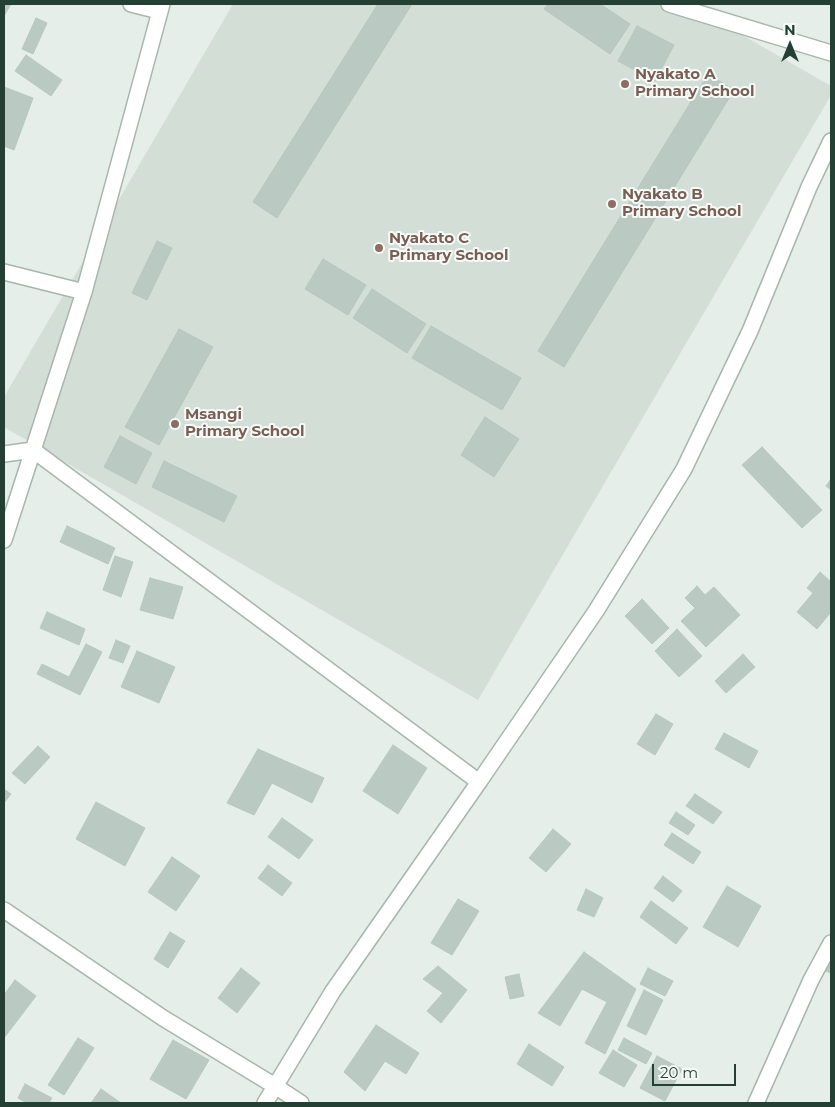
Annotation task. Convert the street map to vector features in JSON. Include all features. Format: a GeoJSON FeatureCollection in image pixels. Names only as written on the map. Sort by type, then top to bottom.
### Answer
{"type":"FeatureCollection","features":[{"type":"Feature","properties":{"kind":"street"},"geometry":{"type":"LineString","coordinates":[[4,540],[84,292],[160,7],[131,4]]}},
{"type":"Feature","properties":{"kind":"street"},"geometry":{"type":"LineString","coordinates":[[669,4],[831,53]]}},
{"type":"Feature","properties":{"kind":"street"},"geometry":{"type":"LineString","coordinates":[[265,1103],[333,991],[596,611],[684,469],[750,331],[809,187],[831,141]]}},
{"type":"Feature","properties":{"kind":"street"},"geometry":{"type":"LineString","coordinates":[[4,272],[84,292]]}},
{"type":"Feature","properties":{"kind":"street"},"geometry":{"type":"LineString","coordinates":[[4,454],[33,450],[479,782]]}},
{"type":"Feature","properties":{"kind":"street"},"geometry":{"type":"LineString","coordinates":[[4,910],[163,1018],[301,1103]]}},
{"type":"Feature","properties":{"kind":"street"},"geometry":{"type":"LineString","coordinates":[[756,1103],[811,980],[831,943]]}},
{"type":"Feature","properties":{"kind":"shaded area"},"geometry":{"type":"Polygon","coordinates":[[[233,4],[688,4],[831,86],[831,95],[478,700],[4,427],[4,397],[233,4]]]}},
{"type":"Feature","properties":{"kind":"building"},"geometry":{"type":"Polygon","coordinates":[[[4,4],[11,4],[4,16],[4,4]]]}},
{"type":"Feature","properties":{"kind":"building"},"geometry":{"type":"Polygon","coordinates":[[[378,4],[412,4],[277,218],[253,202],[378,4]]]}},
{"type":"Feature","properties":{"kind":"building"},"geometry":{"type":"Polygon","coordinates":[[[548,4],[600,4],[630,24],[610,54],[544,9],[548,4]]]}},
{"type":"Feature","properties":{"kind":"building"},"geometry":{"type":"Polygon","coordinates":[[[36,18],[47,23],[33,54],[22,49],[36,18]]]}},
{"type":"Feature","properties":{"kind":"building"},"geometry":{"type":"Polygon","coordinates":[[[637,26],[674,45],[655,81],[618,61],[637,26]]]}},
{"type":"Feature","properties":{"kind":"building"},"geometry":{"type":"Polygon","coordinates":[[[26,55],[62,80],[51,96],[15,71],[26,55]]]}},
{"type":"Feature","properties":{"kind":"building"},"geometry":{"type":"Polygon","coordinates":[[[708,74],[734,90],[564,367],[538,351],[708,74]]]}},
{"type":"Feature","properties":{"kind":"building"},"geometry":{"type":"Polygon","coordinates":[[[4,87],[33,98],[14,150],[4,146],[4,87]]]}},
{"type":"Feature","properties":{"kind":"building"},"geometry":{"type":"Polygon","coordinates":[[[157,241],[172,248],[147,300],[132,293],[157,241]]]}},
{"type":"Feature","properties":{"kind":"building"},"geometry":{"type":"Polygon","coordinates":[[[323,259],[366,285],[348,315],[305,289],[323,259]]]}},
{"type":"Feature","properties":{"kind":"building"},"geometry":{"type":"Polygon","coordinates":[[[372,289],[426,324],[407,353],[353,318],[372,289]]]}},
{"type":"Feature","properties":{"kind":"building"},"geometry":{"type":"Polygon","coordinates":[[[431,326],[521,378],[502,410],[412,358],[431,326]]]}},
{"type":"Feature","properties":{"kind":"building"},"geometry":{"type":"Polygon","coordinates":[[[179,329],[213,347],[159,445],[125,427],[179,329]]]}},
{"type":"Feature","properties":{"kind":"building"},"geometry":{"type":"Polygon","coordinates":[[[485,417],[519,439],[494,477],[461,455],[485,417]]]}},
{"type":"Feature","properties":{"kind":"building"},"geometry":{"type":"Polygon","coordinates":[[[120,436],[152,453],[136,484],[104,467],[120,436]]]}},
{"type":"Feature","properties":{"kind":"building"},"geometry":{"type":"Polygon","coordinates":[[[762,447],[822,510],[802,528],[742,465],[762,447]]]}},
{"type":"Feature","properties":{"kind":"building"},"geometry":{"type":"Polygon","coordinates":[[[164,461],[237,496],[224,522],[152,487],[164,461]]]}},
{"type":"Feature","properties":{"kind":"building"},"geometry":{"type":"Polygon","coordinates":[[[831,479],[831,490],[826,486],[831,479]]]}},
{"type":"Feature","properties":{"kind":"building"},"geometry":{"type":"Polygon","coordinates":[[[67,526],[115,548],[108,564],[60,542],[67,526]]]}},
{"type":"Feature","properties":{"kind":"building"},"geometry":{"type":"Polygon","coordinates":[[[115,556],[133,562],[121,597],[103,590],[115,556]]]}},
{"type":"Feature","properties":{"kind":"building"},"geometry":{"type":"Polygon","coordinates":[[[820,572],[831,582],[831,612],[817,629],[797,612],[813,593],[807,588],[820,572]]]}},
{"type":"Feature","properties":{"kind":"building"},"geometry":{"type":"Polygon","coordinates":[[[150,578],[183,587],[173,619],[140,610],[150,578]]]}},
{"type":"Feature","properties":{"kind":"building"},"geometry":{"type":"Polygon","coordinates":[[[697,586],[705,595],[714,587],[740,615],[706,647],[681,621],[695,608],[685,598],[697,586]]]}},
{"type":"Feature","properties":{"kind":"building"},"geometry":{"type":"Polygon","coordinates":[[[642,599],[669,628],[652,644],[625,616],[642,599]]]}},
{"type":"Feature","properties":{"kind":"building"},"geometry":{"type":"Polygon","coordinates":[[[47,612],[85,629],[79,645],[40,628],[47,612]]]}},
{"type":"Feature","properties":{"kind":"building"},"geometry":{"type":"Polygon","coordinates":[[[677,629],[702,656],[679,677],[655,651],[677,629]]]}},
{"type":"Feature","properties":{"kind":"building"},"geometry":{"type":"Polygon","coordinates":[[[116,640],[130,646],[123,663],[109,658],[116,640]]]}},
{"type":"Feature","properties":{"kind":"building"},"geometry":{"type":"Polygon","coordinates":[[[86,644],[102,652],[80,695],[37,674],[42,664],[69,677],[86,644]]]}},
{"type":"Feature","properties":{"kind":"building"},"geometry":{"type":"Polygon","coordinates":[[[137,651],[175,667],[159,703],[121,687],[137,651]]]}},
{"type":"Feature","properties":{"kind":"building"},"geometry":{"type":"Polygon","coordinates":[[[743,654],[755,667],[726,693],[715,681],[743,654]]]}},
{"type":"Feature","properties":{"kind":"building"},"geometry":{"type":"Polygon","coordinates":[[[656,714],[673,724],[655,755],[637,744],[656,714]]]}},
{"type":"Feature","properties":{"kind":"building"},"geometry":{"type":"Polygon","coordinates":[[[724,733],[758,751],[749,768],[715,749],[724,733]]]}},
{"type":"Feature","properties":{"kind":"building"},"geometry":{"type":"Polygon","coordinates":[[[393,745],[427,768],[398,814],[363,791],[393,745]]]}},
{"type":"Feature","properties":{"kind":"building"},"geometry":{"type":"Polygon","coordinates":[[[38,746],[50,757],[25,784],[12,773],[38,746]]]}},
{"type":"Feature","properties":{"kind":"building"},"geometry":{"type":"Polygon","coordinates":[[[258,749],[324,778],[312,803],[272,783],[254,815],[227,803],[258,749]]]}},
{"type":"Feature","properties":{"kind":"building"},"geometry":{"type":"Polygon","coordinates":[[[4,789],[11,794],[4,803],[4,789]]]}},
{"type":"Feature","properties":{"kind":"building"},"geometry":{"type":"Polygon","coordinates":[[[695,794],[722,812],[713,824],[686,806],[695,794]]]}},
{"type":"Feature","properties":{"kind":"building"},"geometry":{"type":"Polygon","coordinates":[[[96,802],[145,828],[125,866],[76,839],[96,802]]]}},
{"type":"Feature","properties":{"kind":"building"},"geometry":{"type":"Polygon","coordinates":[[[676,812],[695,825],[688,835],[669,823],[676,812]]]}},
{"type":"Feature","properties":{"kind":"building"},"geometry":{"type":"Polygon","coordinates":[[[282,818],[313,840],[299,859],[268,837],[282,818]]]}},
{"type":"Feature","properties":{"kind":"building"},"geometry":{"type":"Polygon","coordinates":[[[553,829],[571,844],[546,872],[529,858],[553,829]]]}},
{"type":"Feature","properties":{"kind":"building"},"geometry":{"type":"Polygon","coordinates":[[[672,833],[701,852],[693,864],[664,845],[672,833]]]}},
{"type":"Feature","properties":{"kind":"building"},"geometry":{"type":"Polygon","coordinates":[[[172,857],[200,876],[176,911],[148,892],[172,857]]]}},
{"type":"Feature","properties":{"kind":"building"},"geometry":{"type":"Polygon","coordinates":[[[268,865],[292,883],[282,896],[258,878],[268,865]]]}},
{"type":"Feature","properties":{"kind":"building"},"geometry":{"type":"Polygon","coordinates":[[[663,876],[682,891],[673,902],[654,888],[663,876]]]}},
{"type":"Feature","properties":{"kind":"building"},"geometry":{"type":"Polygon","coordinates":[[[727,886],[761,906],[738,947],[703,927],[727,886]]]}},
{"type":"Feature","properties":{"kind":"building"},"geometry":{"type":"Polygon","coordinates":[[[586,889],[603,898],[594,917],[577,910],[586,889]]]}},
{"type":"Feature","properties":{"kind":"building"},"geometry":{"type":"Polygon","coordinates":[[[458,899],[479,911],[452,955],[431,943],[458,899]]]}},
{"type":"Feature","properties":{"kind":"building"},"geometry":{"type":"Polygon","coordinates":[[[651,901],[688,928],[676,944],[640,917],[651,901]]]}},
{"type":"Feature","properties":{"kind":"building"},"geometry":{"type":"Polygon","coordinates":[[[170,932],[185,941],[168,968],[154,959],[170,932]]]}},
{"type":"Feature","properties":{"kind":"building"},"geometry":{"type":"Polygon","coordinates":[[[584,952],[636,989],[605,1054],[585,1043],[607,1002],[582,989],[560,1026],[538,1013],[584,952]]]}},
{"type":"Feature","properties":{"kind":"building"},"geometry":{"type":"Polygon","coordinates":[[[831,952],[831,973],[823,970],[831,952]]]}},
{"type":"Feature","properties":{"kind":"building"},"geometry":{"type":"Polygon","coordinates":[[[438,966],[467,990],[441,1023],[427,1011],[443,993],[423,979],[438,966]]]}},
{"type":"Feature","properties":{"kind":"building"},"geometry":{"type":"Polygon","coordinates":[[[241,968],[260,983],[237,1013],[218,998],[241,968]]]}},
{"type":"Feature","properties":{"kind":"building"},"geometry":{"type":"Polygon","coordinates":[[[648,968],[673,981],[665,996],[640,984],[648,968]]]}},
{"type":"Feature","properties":{"kind":"building"},"geometry":{"type":"Polygon","coordinates":[[[519,974],[524,996],[510,999],[505,977],[519,974]]]}},
{"type":"Feature","properties":{"kind":"building"},"geometry":{"type":"Polygon","coordinates":[[[15,980],[36,996],[4,1038],[4,995],[15,980]]]}},
{"type":"Feature","properties":{"kind":"building"},"geometry":{"type":"Polygon","coordinates":[[[644,990],[663,1000],[646,1035],[627,1026],[644,990]]]}},
{"type":"Feature","properties":{"kind":"building"},"geometry":{"type":"Polygon","coordinates":[[[376,1025],[419,1053],[406,1074],[385,1061],[365,1091],[344,1072],[376,1025]]]}},
{"type":"Feature","properties":{"kind":"building"},"geometry":{"type":"Polygon","coordinates":[[[78,1038],[94,1048],[64,1095],[48,1085],[78,1038]]]}},
{"type":"Feature","properties":{"kind":"building"},"geometry":{"type":"Polygon","coordinates":[[[624,1038],[652,1053],[646,1064],[618,1050],[624,1038]]]}},
{"type":"Feature","properties":{"kind":"building"},"geometry":{"type":"Polygon","coordinates":[[[173,1040],[209,1060],[186,1099],[150,1079],[173,1040]]]}},
{"type":"Feature","properties":{"kind":"building"},"geometry":{"type":"Polygon","coordinates":[[[529,1044],[564,1067],[552,1086],[517,1064],[529,1044]]]}},
{"type":"Feature","properties":{"kind":"building"},"geometry":{"type":"Polygon","coordinates":[[[613,1050],[637,1065],[624,1087],[599,1073],[613,1050]]]}},
{"type":"Feature","properties":{"kind":"building"},"geometry":{"type":"Polygon","coordinates":[[[657,1056],[682,1069],[665,1101],[640,1088],[657,1056]]]}},
{"type":"Feature","properties":{"kind":"building"},"geometry":{"type":"Polygon","coordinates":[[[25,1084],[52,1098],[49,1103],[27,1103],[18,1098],[25,1084]]]}},
{"type":"Feature","properties":{"kind":"building"},"geometry":{"type":"Polygon","coordinates":[[[101,1089],[121,1103],[91,1103],[101,1089]]]}},
{"type":"Feature","properties":{"kind":"place","name":"Nyakato A Primary School"},"geometry":{"type":"Point","coordinates":[625,84]}},
{"type":"Feature","properties":{"kind":"place","name":"Nyakato B Primary School"},"geometry":{"type":"Point","coordinates":[612,204]}},
{"type":"Feature","properties":{"kind":"place","name":"Nyakato C Primary School"},"geometry":{"type":"Point","coordinates":[379,248]}},
{"type":"Feature","properties":{"kind":"place","name":"Msangi Primary School"},"geometry":{"type":"Point","coordinates":[175,424]}}]}
